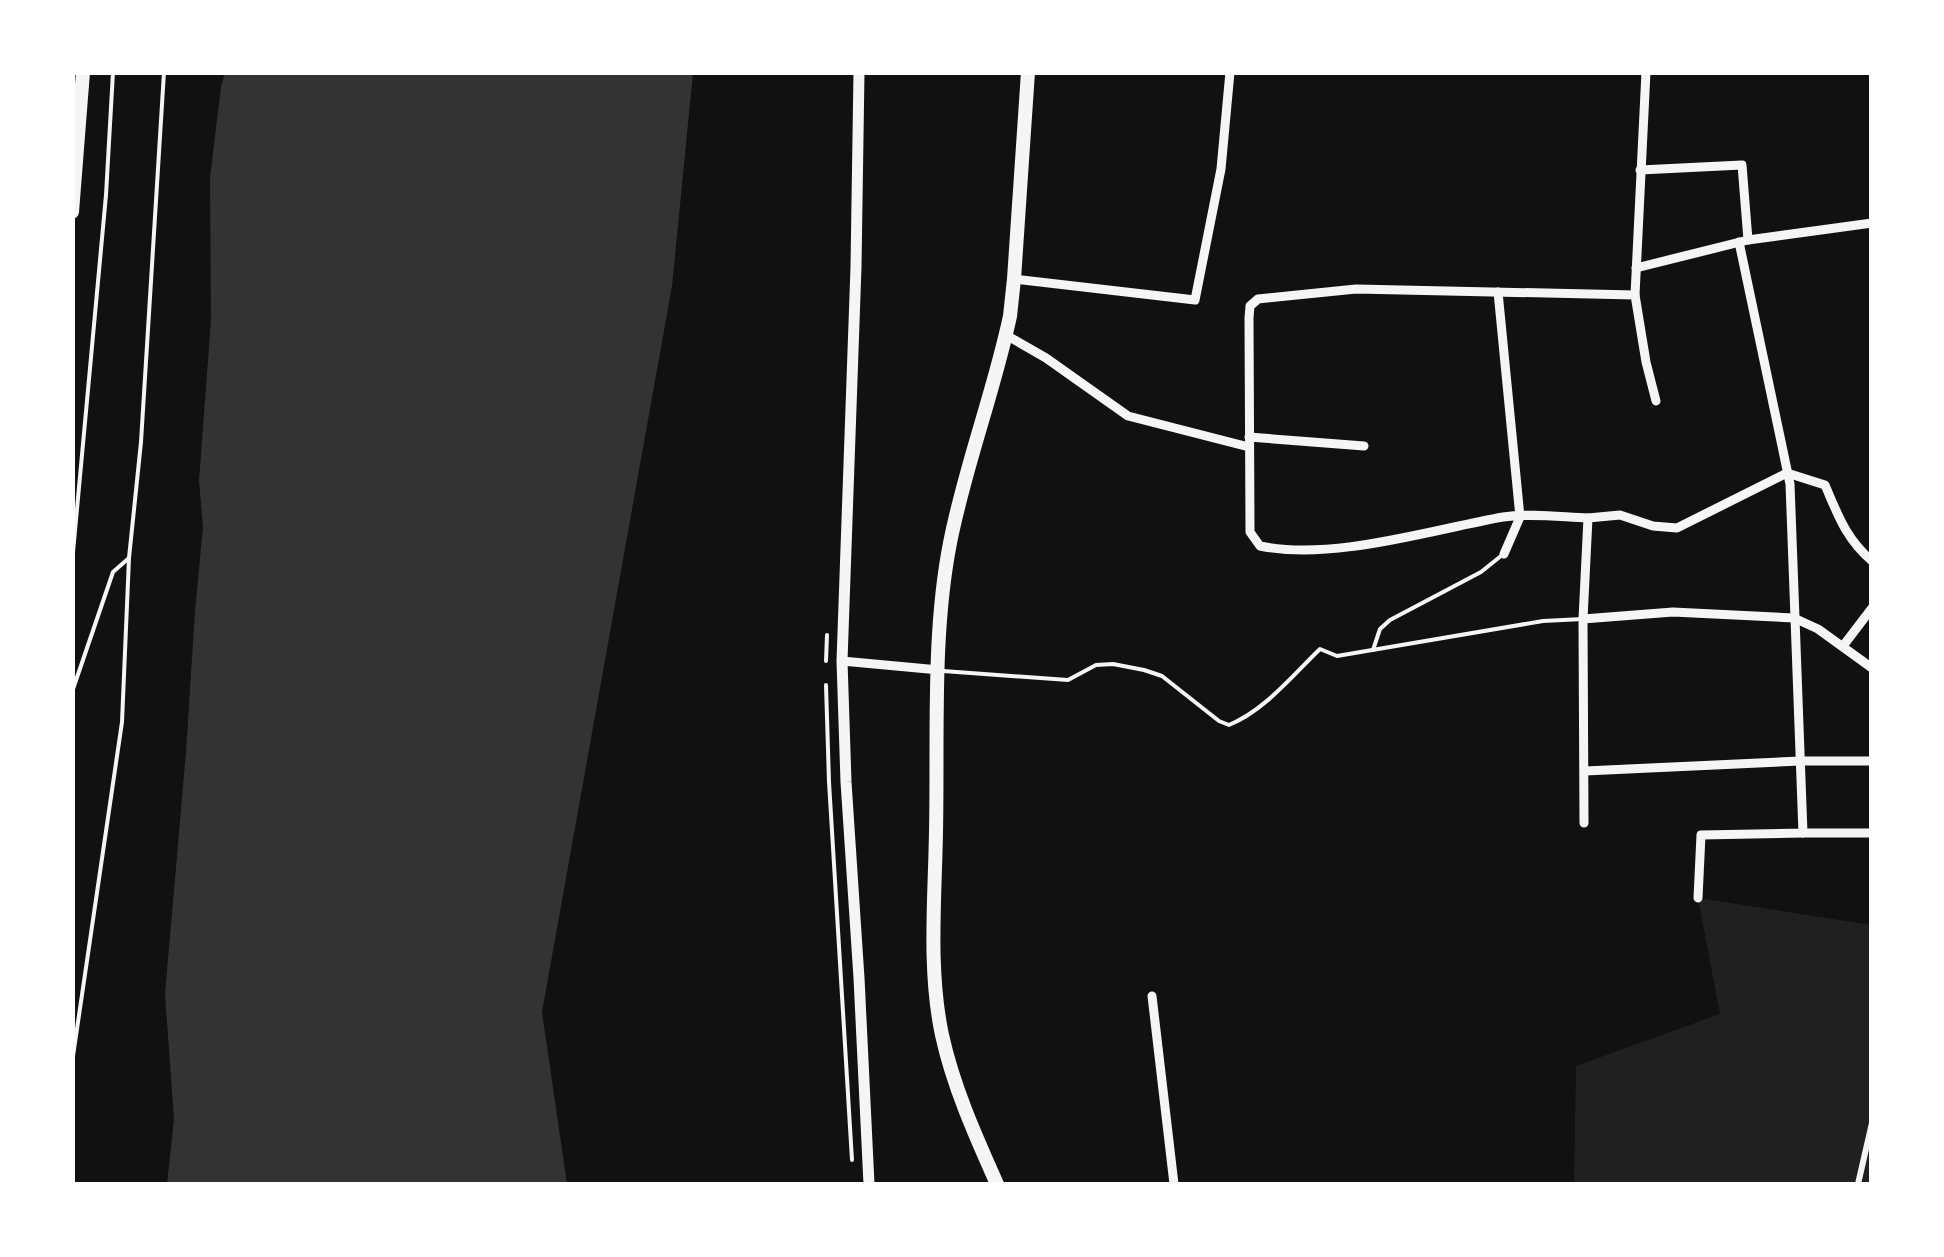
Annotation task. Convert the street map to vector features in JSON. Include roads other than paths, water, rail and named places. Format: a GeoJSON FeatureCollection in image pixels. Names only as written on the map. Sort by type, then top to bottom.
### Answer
{"type":"FeatureCollection","features":[{"type":"Feature","properties":{"kind":"main road"},"geometry":{"type":"LineString","coordinates":[[72,212],[82,72]]}},
{"type":"Feature","properties":{"kind":"main road"},"geometry":{"type":"LineString","coordinates":[[859,72],[842,662],[869,1184]]}},
{"type":"Feature","properties":{"kind":"main road"},"geometry":{"type":"LineString","coordinates":[[997,1184],[953,1075],[942,1034],[936,982],[939,670],[943,580],[950,540],[1006,335],[1014,279],[1028,72]]}},
{"type":"Feature","properties":{"kind":"street"},"geometry":{"type":"LineString","coordinates":[[1014,279],[1195,300],[1221,169],[1230,72]]}},
{"type":"Feature","properties":{"kind":"street"},"geometry":{"type":"LineString","coordinates":[[1646,72],[1635,294],[1656,401]]}},
{"type":"Feature","properties":{"kind":"street"},"geometry":{"type":"LineString","coordinates":[[1640,170],[1742,165],[1744,241],[1790,484],[1803,833]]}},
{"type":"Feature","properties":{"kind":"street"},"geometry":{"type":"LineString","coordinates":[[1636,268],[1744,241],[1872,223]]}},
{"type":"Feature","properties":{"kind":"street"},"geometry":{"type":"LineString","coordinates":[[1635,294],[1356,290],[1258,298],[1250,306],[1249,318],[1250,532],[1260,546],[1280,550],[1348,546],[1508,516],[1620,515],[1653,526],[1677,528],[1787,473],[1825,485],[1844,531],[1872,561]]}},
{"type":"Feature","properties":{"kind":"street"},"geometry":{"type":"LineString","coordinates":[[1498,292],[1520,517],[1504,554]]}},
{"type":"Feature","properties":{"kind":"street"},"geometry":{"type":"LineString","coordinates":[[1006,335],[1128,416],[1249,442],[1364,446]]}},
{"type":"Feature","properties":{"kind":"street"},"geometry":{"type":"LineString","coordinates":[[1584,823],[1588,518]]}},
{"type":"Feature","properties":{"kind":"street"},"geometry":{"type":"LineString","coordinates":[[1843,646],[1872,608]]}},
{"type":"Feature","properties":{"kind":"street"},"geometry":{"type":"LineString","coordinates":[[1584,619],[1673,612],[1794,618],[1818,629],[1872,668]]}},
{"type":"Feature","properties":{"kind":"street"},"geometry":{"type":"LineString","coordinates":[[842,662],[939,670]]}},
{"type":"Feature","properties":{"kind":"street"},"geometry":{"type":"LineString","coordinates":[[1585,771],[1872,761]]}},
{"type":"Feature","properties":{"kind":"street"},"geometry":{"type":"LineString","coordinates":[[1698,898],[1701,834],[1872,833]]}},
{"type":"Feature","properties":{"kind":"street"},"geometry":{"type":"LineString","coordinates":[[1152,996],[1174,1184]]}},
{"type":"Feature","properties":{"kind":"street"},"geometry":{"type":"LineString","coordinates":[[1858,1184],[1872,1123]]}},
{"type":"Feature","properties":{"kind":"lane"},"geometry":{"type":"LineString","coordinates":[[1372,650],[1380,629],[1390,620],[1481,572],[1504,554]]}},
{"type":"Feature","properties":{"kind":"lane"},"geometry":{"type":"LineString","coordinates":[[939,670],[1068,680],[1096,665],[1113,664],[1162,676],[1229,725],[1257,709],[1320,649],[1337,656],[1544,621],[1584,619]]}}]}
